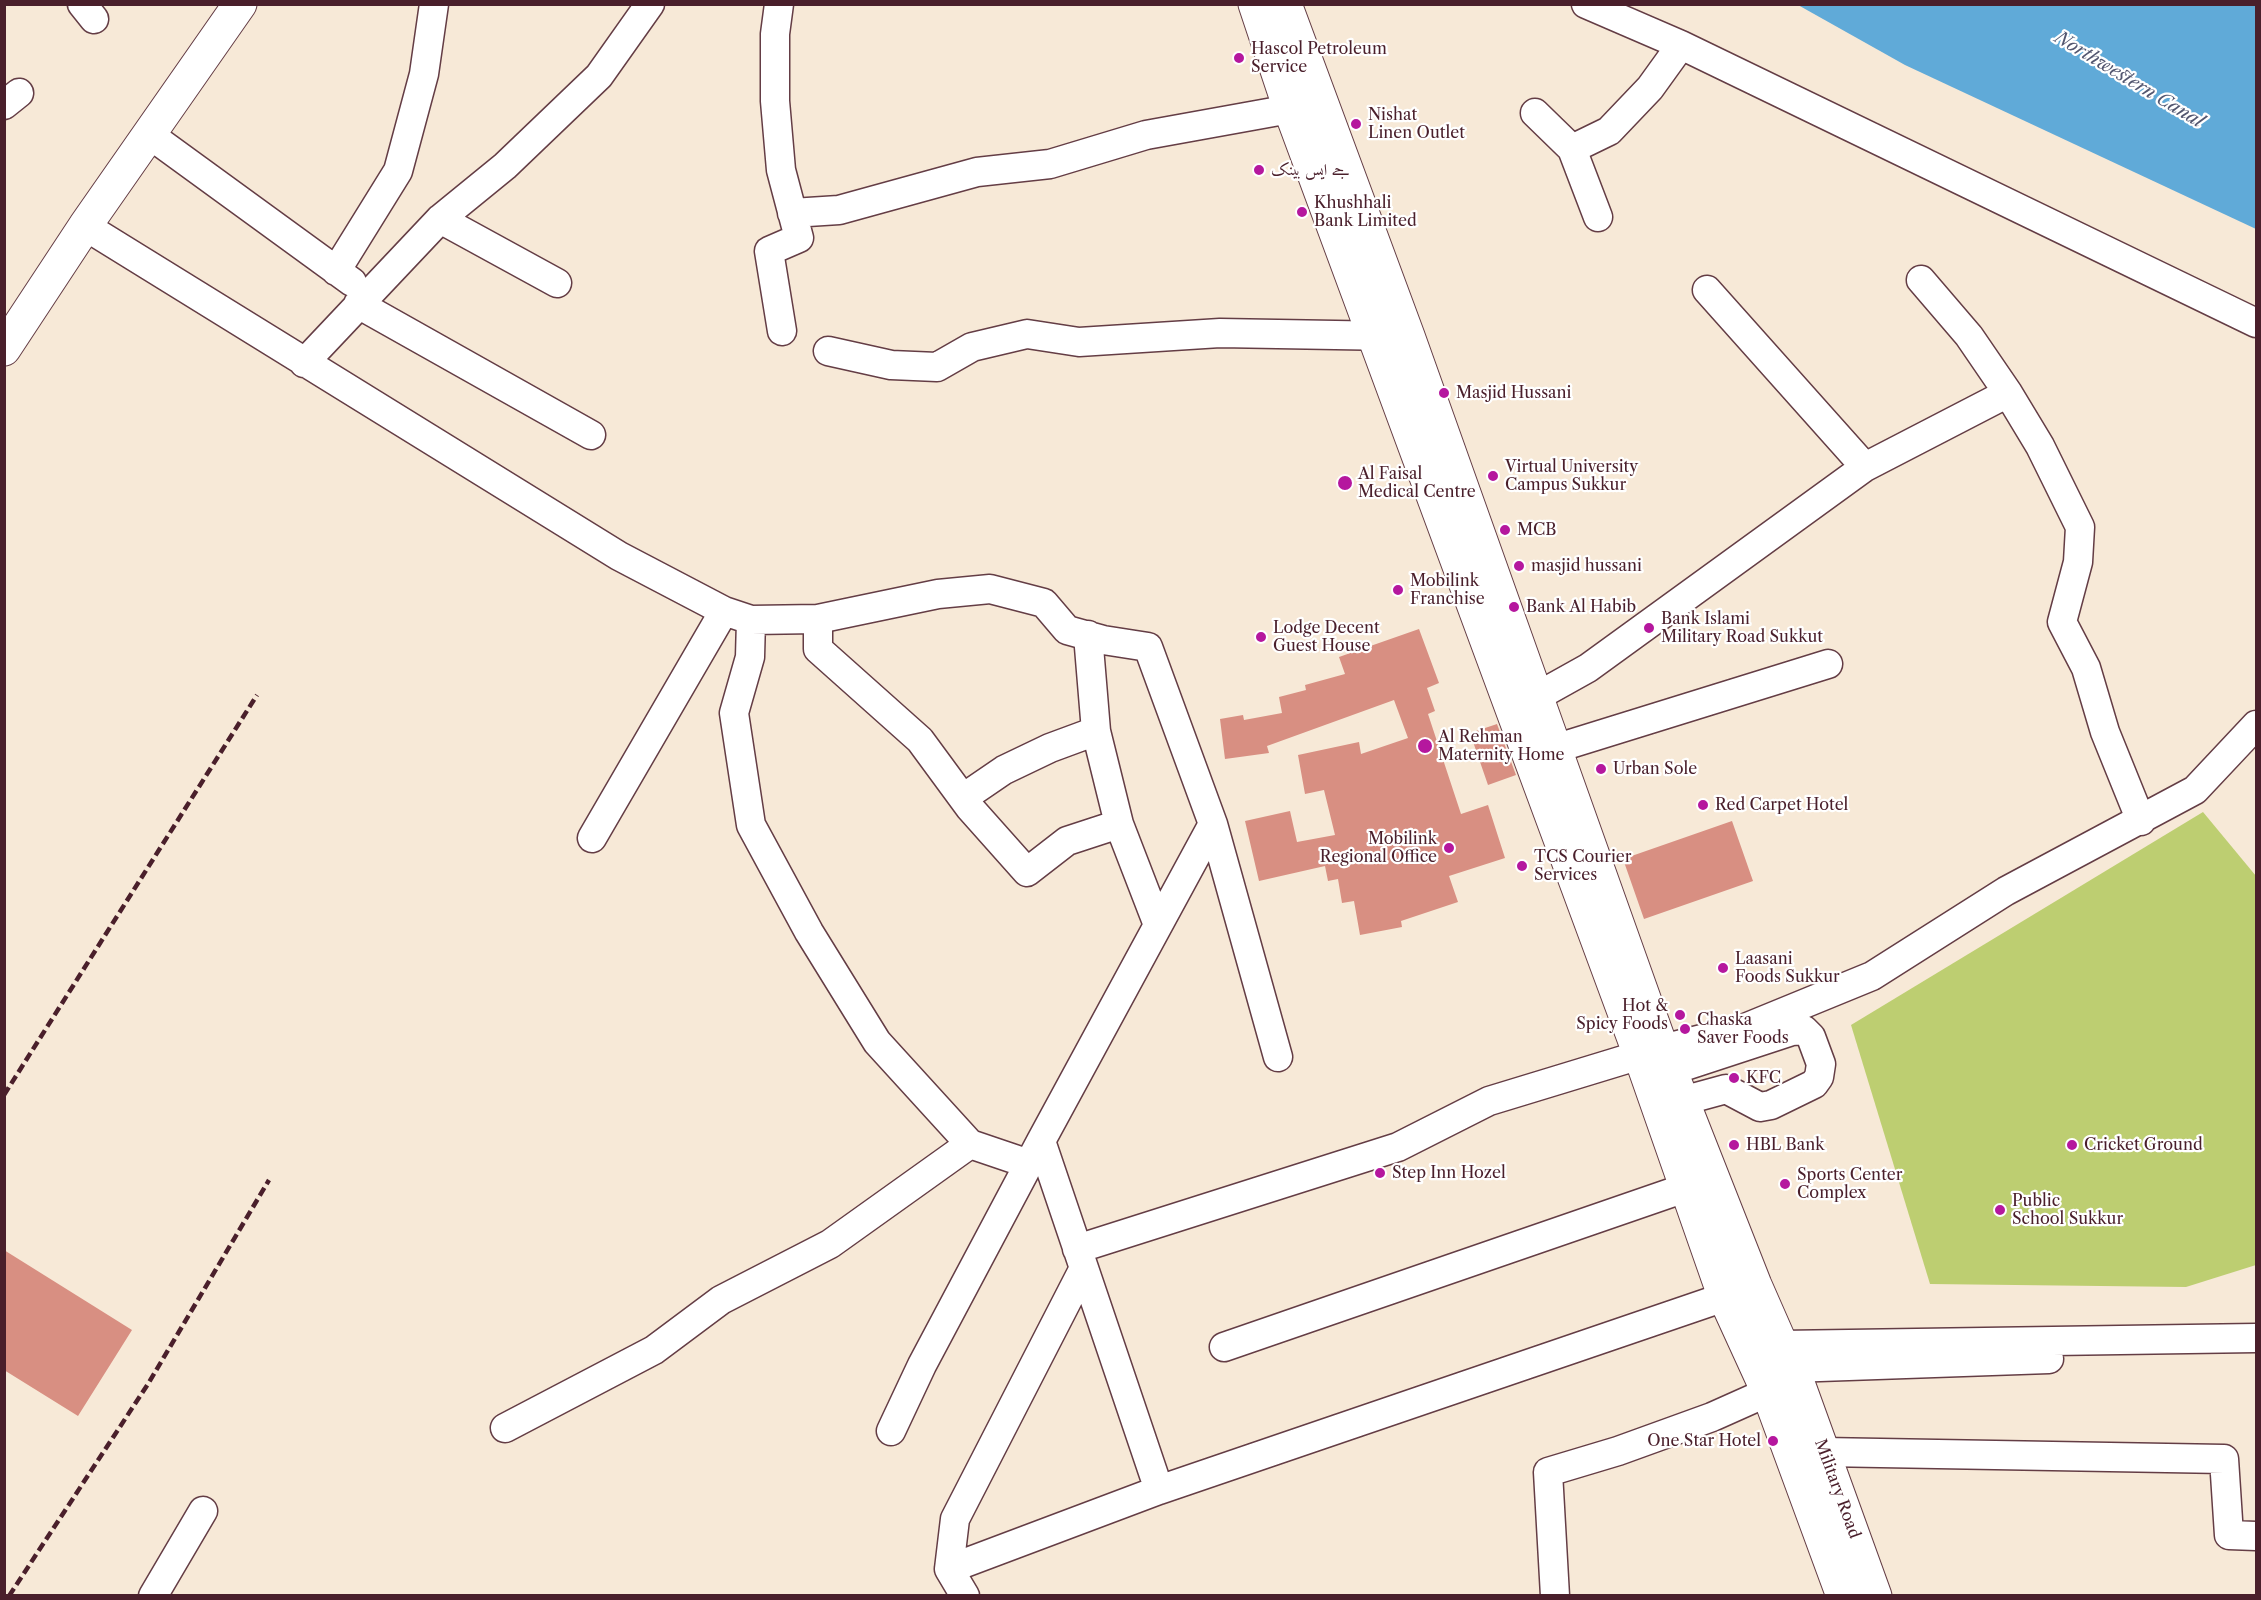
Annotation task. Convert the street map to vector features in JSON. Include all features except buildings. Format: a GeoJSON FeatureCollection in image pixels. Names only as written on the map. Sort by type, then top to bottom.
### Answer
{"type":"FeatureCollection","features":[{"type":"Feature","properties":{"kind":"main road"},"geometry":{"type":"LineString","coordinates":[[4,349],[85,226],[240,4]]}},
{"type":"Feature","properties":{"kind":"main road"},"geometry":{"type":"LineString","coordinates":[[1255,4],[1290,109],[1376,336],[1657,1058],[1682,1101],[1755,1286],[1784,1372]]}},
{"type":"Feature","properties":{"kind":"main road"},"geometry":{"type":"LineString","coordinates":[[1285,4],[1408,336],[1554,749],[1657,1058],[1685,1188],[1725,1298],[1784,1372]]}},
{"type":"Feature","properties":{"kind":"main road","name":"Military Road"},"geometry":{"type":"LineString","coordinates":[[1784,1372],[1823,1452],[1875,1596]]}},
{"type":"Feature","properties":{"kind":"main road","name":"Military Road"},"geometry":{"type":"LineString","coordinates":[[1784,1372],[1843,1596]]}},
{"type":"Feature","properties":{"kind":"street"},"geometry":{"type":"LineString","coordinates":[[336,271],[398,171],[424,74],[434,4]]}},
{"type":"Feature","properties":{"kind":"street"},"geometry":{"type":"LineString","coordinates":[[304,363],[440,219],[505,166],[599,76],[650,4]]}},
{"type":"Feature","properties":{"kind":"street"},"geometry":{"type":"LineString","coordinates":[[779,4],[775,34],[775,101],[781,170],[799,238],[768,251],[782,331]]}},
{"type":"Feature","properties":{"kind":"street"},"geometry":{"type":"LineString","coordinates":[[1586,4],[1681,45],[2256,323]]}},
{"type":"Feature","properties":{"kind":"street"},"geometry":{"type":"LineString","coordinates":[[1572,149],[1609,131],[1650,88],[1681,45]]}},
{"type":"Feature","properties":{"kind":"street"},"geometry":{"type":"LineString","coordinates":[[792,213],[839,210],[977,172],[1050,164],[1146,135],[1290,109]]}},
{"type":"Feature","properties":{"kind":"street"},"geometry":{"type":"LineString","coordinates":[[1535,113],[1572,149],[1598,216]]}},
{"type":"Feature","properties":{"kind":"street"},"geometry":{"type":"LineString","coordinates":[[150,135],[336,271],[363,299],[591,435]]}},
{"type":"Feature","properties":{"kind":"street"},"geometry":{"type":"LineString","coordinates":[[440,219],[557,282]]}},
{"type":"Feature","properties":{"kind":"street"},"geometry":{"type":"LineString","coordinates":[[85,226],[619,556],[724,611],[751,620],[818,619],[938,594],[990,589],[1044,603],[1067,630],[1148,646],[1214,824],[1278,1057]]}},
{"type":"Feature","properties":{"kind":"street"},"geometry":{"type":"LineString","coordinates":[[1921,280],[1969,336],[2008,393],[2040,446],[2080,527],[2078,562],[2062,622],[2086,668],[2105,732],[2141,821]]}},
{"type":"Feature","properties":{"kind":"street"},"geometry":{"type":"LineString","coordinates":[[1707,290],[1865,467]]}},
{"type":"Feature","properties":{"kind":"street"},"geometry":{"type":"LineString","coordinates":[[828,351],[891,365],[937,366],[972,347],[1027,334],[1079,342],[1220,333],[1408,336]]}},
{"type":"Feature","properties":{"kind":"street"},"geometry":{"type":"LineString","coordinates":[[1536,697],[1588,668],[1865,467],[2008,393]]}},
{"type":"Feature","properties":{"kind":"street"},"geometry":{"type":"LineString","coordinates":[[592,838],[724,611]]}},
{"type":"Feature","properties":{"kind":"street"},"geometry":{"type":"LineString","coordinates":[[818,619],[818,649],[920,740],[963,798],[1027,872],[1067,841],[1119,824]]}},
{"type":"Feature","properties":{"kind":"street"},"geometry":{"type":"LineString","coordinates":[[751,620],[750,657],[734,713],[751,825],[809,932],[877,1042],[970,1144],[1035,1152]]}},
{"type":"Feature","properties":{"kind":"street"},"geometry":{"type":"LineString","coordinates":[[1088,635],[1096,731],[1119,824],[1158,925]]}},
{"type":"Feature","properties":{"kind":"street"},"geometry":{"type":"LineString","coordinates":[[1554,749],[1828,664]]}},
{"type":"Feature","properties":{"kind":"street"},"geometry":{"type":"LineString","coordinates":[[1657,1058],[1745,1028],[1872,976],[2006,891],[2141,821],[2195,790],[2256,725]]}},
{"type":"Feature","properties":{"kind":"street"},"geometry":{"type":"LineString","coordinates":[[963,798],[1004,770],[1050,748],[1096,731]]}},
{"type":"Feature","properties":{"kind":"street"},"geometry":{"type":"LineString","coordinates":[[891,1431],[922,1365],[1035,1152],[1214,824]]}},
{"type":"Feature","properties":{"kind":"street"},"geometry":{"type":"LineString","coordinates":[[964,1596],[949,1569],[955,1519],[1081,1258],[1398,1148],[1489,1101],[1657,1058],[1792,1031],[1804,1030],[1811,1037],[1821,1064],[1819,1077],[1814,1084],[1771,1105],[1760,1107],[1726,1089],[1682,1101]]}},
{"type":"Feature","properties":{"kind":"street"},"geometry":{"type":"LineString","coordinates":[[505,1428],[645,1356],[721,1300],[831,1244],[970,1144]]}},
{"type":"Feature","properties":{"kind":"street"},"geometry":{"type":"LineString","coordinates":[[1035,1152],[1081,1258],[1159,1490]]}},
{"type":"Feature","properties":{"kind":"street"},"geometry":{"type":"LineString","coordinates":[[1224,1347],[1685,1188]]}},
{"type":"Feature","properties":{"kind":"street"},"geometry":{"type":"LineString","coordinates":[[949,1569],[1159,1490],[1755,1286]]}},
{"type":"Feature","properties":{"kind":"street"},"geometry":{"type":"LineString","coordinates":[[1555,1596],[1548,1473],[1618,1451],[1712,1417],[1784,1372],[1886,1353],[2256,1338]]}},
{"type":"Feature","properties":{"kind":"street"},"geometry":{"type":"LineString","coordinates":[[1886,1353],[2256,1355]]}},
{"type":"Feature","properties":{"kind":"street"},"geometry":{"type":"LineString","coordinates":[[1823,1452],[2224,1459],[2229,1535],[2256,1536]]}},
{"type":"Feature","properties":{"kind":"street"},"geometry":{"type":"LineString","coordinates":[[153,1596],[203,1511]]}},
{"type":"Feature","properties":{"kind":"green space","name":"Cricket Ground"},"geometry":{"type":"Polygon","coordinates":[[[2203,812],[2256,876],[2256,1265],[2186,1287],[1930,1284],[1851,1025],[2203,812]]]}},
{"type":"Feature","properties":{"kind":"water","name":"Northwestern Canal"},"geometry":{"type":"Polygon","coordinates":[[[1798,5],[2256,5],[2256,229],[1905,65],[1798,5]]]}},
{"type":"Feature","properties":{"kind":"railway"},"geometry":{"type":"LineString","coordinates":[[4,1095],[257,695]]}},
{"type":"Feature","properties":{"kind":"railway"},"geometry":{"type":"LineString","coordinates":[[9,1596],[148,1384],[269,1180]]}},
{"type":"Feature","properties":{"kind":"place","name":"Hascol Petroleum Service"},"geometry":{"type":"Point","coordinates":[1239,58]}},
{"type":"Feature","properties":{"kind":"place","name":"Nishat Linen Outlet"},"geometry":{"type":"Point","coordinates":[1356,124]}},
{"type":"Feature","properties":{"kind":"place","name":"جے ایس بینک"},"geometry":{"type":"Point","coordinates":[1259,170]}},
{"type":"Feature","properties":{"kind":"place","name":"Khushhali Bank Limited"},"geometry":{"type":"Point","coordinates":[1302,212]}},
{"type":"Feature","properties":{"kind":"place","name":"Masjid Hussani"},"geometry":{"type":"Point","coordinates":[1444,393]}},
{"type":"Feature","properties":{"kind":"place","name":"Virtual University Campus Sukkur"},"geometry":{"type":"Point","coordinates":[1493,476]}},
{"type":"Feature","properties":{"kind":"place","name":"Al Faisal Medical Centre"},"geometry":{"type":"Point","coordinates":[1345,483]}},
{"type":"Feature","properties":{"kind":"place","name":"MCB"},"geometry":{"type":"Point","coordinates":[1505,530]}},
{"type":"Feature","properties":{"kind":"place","name":"masjid hussani"},"geometry":{"type":"Point","coordinates":[1519,566]}},
{"type":"Feature","properties":{"kind":"place","name":"Mobilink Franchise"},"geometry":{"type":"Point","coordinates":[1398,590]}},
{"type":"Feature","properties":{"kind":"place","name":"Bank Al Habib"},"geometry":{"type":"Point","coordinates":[1514,607]}},
{"type":"Feature","properties":{"kind":"place","name":"Bank Islami Military Road Sukkut"},"geometry":{"type":"Point","coordinates":[1649,628]}},
{"type":"Feature","properties":{"kind":"place","name":"Lodge Decent Guest House"},"geometry":{"type":"Point","coordinates":[1261,637]}},
{"type":"Feature","properties":{"kind":"place","name":"Al Rehman Maternity Home"},"geometry":{"type":"Point","coordinates":[1425,746]}},
{"type":"Feature","properties":{"kind":"place","name":"Urban Sole"},"geometry":{"type":"Point","coordinates":[1601,769]}},
{"type":"Feature","properties":{"kind":"place","name":"Red Carpet Hotel"},"geometry":{"type":"Point","coordinates":[1703,805]}},
{"type":"Feature","properties":{"kind":"place","name":"Mobilink Regional Office"},"geometry":{"type":"Point","coordinates":[1449,848]}},
{"type":"Feature","properties":{"kind":"place","name":"TCS Courier Services"},"geometry":{"type":"Point","coordinates":[1522,866]}},
{"type":"Feature","properties":{"kind":"place","name":"Laasani Foods Sukkur"},"geometry":{"type":"Point","coordinates":[1723,968]}},
{"type":"Feature","properties":{"kind":"place","name":"Hot & Spicy Foods"},"geometry":{"type":"Point","coordinates":[1680,1015]}},
{"type":"Feature","properties":{"kind":"place","name":"Chaska Saver Foods"},"geometry":{"type":"Point","coordinates":[1685,1029]}},
{"type":"Feature","properties":{"kind":"place","name":"KFC"},"geometry":{"type":"Point","coordinates":[1734,1078]}},
{"type":"Feature","properties":{"kind":"place","name":"HBL Bank"},"geometry":{"type":"Point","coordinates":[1734,1145]}},
{"type":"Feature","properties":{"kind":"place","name":"Cricket Ground"},"geometry":{"type":"Point","coordinates":[2072,1145]}},
{"type":"Feature","properties":{"kind":"place","name":"Step Inn Hozel"},"geometry":{"type":"Point","coordinates":[1380,1173]}},
{"type":"Feature","properties":{"kind":"place","name":"Sports Center Complex"},"geometry":{"type":"Point","coordinates":[1785,1184]}},
{"type":"Feature","properties":{"kind":"place","name":"Public School Sukkur"},"geometry":{"type":"Point","coordinates":[2000,1210]}},
{"type":"Feature","properties":{"kind":"place","name":"One Star Hotel"},"geometry":{"type":"Point","coordinates":[1773,1441]}}]}
